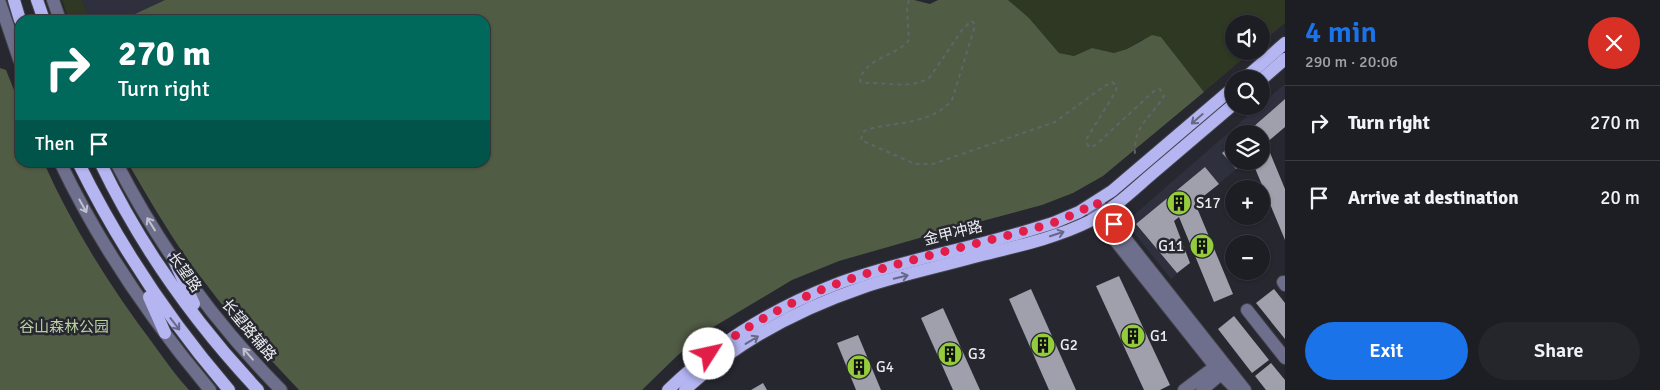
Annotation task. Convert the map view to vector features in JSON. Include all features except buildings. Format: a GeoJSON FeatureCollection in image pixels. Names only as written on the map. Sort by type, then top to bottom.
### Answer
{"type":"FeatureCollection","features":[{"type":"Feature","properties":{"kind":"main road"},"geometry":{"type":"LineString","coordinates":[[14,0],[18,15]]}},
{"type":"Feature","properties":{"kind":"main road"},"geometry":{"type":"LineString","coordinates":[[37,0],[42,15]]}},
{"type":"Feature","properties":{"kind":"main road"},"geometry":{"type":"LineString","coordinates":[[1254,70],[1285,43]]}},
{"type":"Feature","properties":{"kind":"main road"},"geometry":{"type":"LineString","coordinates":[[1270,72],[1285,60]]}},
{"type":"Feature","properties":{"kind":"main road","name":"金甲冲路"},"geometry":{"type":"LineString","coordinates":[[668,390],[699,361],[739,333],[800,300],[835,284],[1053,223],[1092,204],[1112,191],[1225,95]]}},
{"type":"Feature","properties":{"kind":"main road","name":"金甲冲路"},"geometry":{"type":"LineString","coordinates":[[685,390],[729,354],[805,310],[890,280],[1036,241],[1073,229],[1101,215],[1121,201],[1225,112]]}},
{"type":"Feature","properties":{"kind":"main road"},"geometry":{"type":"LineString","coordinates":[[80,167],[107,220],[134,265],[164,308],[228,390]]}},
{"type":"Feature","properties":{"kind":"main road","name":"长望路"},"geometry":{"type":"LineString","coordinates":[[103,167],[126,212],[207,331],[258,390]]}},
{"type":"Feature","properties":{"kind":"main road"},"geometry":{"type":"LineString","coordinates":[[173,258],[207,331]]}},
{"type":"Feature","properties":{"kind":"main road"},"geometry":{"type":"LineString","coordinates":[[134,265],[165,332]]}},
{"type":"Feature","properties":{"kind":"street"},"geometry":{"type":"LineString","coordinates":[[53,0],[58,15]]}},
{"type":"Feature","properties":{"kind":"street"},"geometry":{"type":"LineString","coordinates":[[0,4],[15,48]]}},
{"type":"Feature","properties":{"kind":"street"},"geometry":{"type":"LineString","coordinates":[[63,167],[125,277],[210,390]]}},
{"type":"Feature","properties":{"kind":"street","name":"长望路辅路"},"geometry":{"type":"LineString","coordinates":[[119,167],[173,258],[218,320],[280,390]]}},
{"type":"Feature","properties":{"kind":"street"},"geometry":{"type":"LineString","coordinates":[[1092,204],[1222,367],[1237,390]]}},
{"type":"Feature","properties":{"kind":"street"},"geometry":{"type":"LineString","coordinates":[[1247,310],[1285,358]]}},
{"type":"Feature","properties":{"kind":"street"},"geometry":{"type":"LineString","coordinates":[[1184,390],[1222,367]]}},
{"type":"Feature","properties":{"kind":"street"},"geometry":{"type":"LineString","coordinates":[[1202,390],[1222,367]]}},
{"type":"Feature","properties":{"kind":"street"},"geometry":{"type":"LineString","coordinates":[[1222,367],[1245,390]]}},
{"type":"Feature","properties":{"kind":"path"},"geometry":{"type":"LineString","coordinates":[[909,0],[907,8],[909,40],[904,47],[874,63],[861,75],[860,80],[864,83],[915,84],[924,81],[930,77],[962,30],[971,21],[974,23],[974,29],[952,100],[945,108],[925,118],[869,129],[863,132],[861,140],[916,164],[933,164],[1055,122],[1102,87],[1112,82],[1117,86],[1116,91],[1087,138],[1087,143],[1089,147],[1094,146],[1149,94],[1160,89],[1164,96],[1140,127],[1136,136],[1134,145],[1135,155],[1143,165]]}},
{"type":"Feature","properties":{"kind":"shaded area"},"geometry":{"type":"Polygon","coordinates":[[[82,0],[165,0],[133,15],[88,15],[82,0]]]}},
{"type":"Feature","properties":{"kind":"shaded area"},"geometry":{"type":"Polygon","coordinates":[[[1285,84],[1285,127],[1270,140],[1270,125],[1237,125],[1249,115],[1270,115],[1270,96],[1285,84]]]}},
{"type":"Feature","properties":{"kind":"shaded area"},"geometry":{"type":"Polygon","coordinates":[[[1225,136],[1225,170],[1235,170],[1174,221],[1190,263],[1171,279],[1135,234],[1132,223],[1135,214],[1225,136]]]}},
{"type":"Feature","properties":{"kind":"green space"},"geometry":{"type":"Polygon","coordinates":[[[62,0],[82,0],[88,15],[67,15],[62,0]]]}},
{"type":"Feature","properties":{"kind":"green space"},"geometry":{"type":"Polygon","coordinates":[[[165,0],[914,0],[930,4],[938,0],[1008,0],[1029,18],[1059,53],[1074,56],[1092,48],[1114,53],[1127,49],[1152,35],[1161,37],[1204,92],[1103,176],[1073,193],[1042,205],[839,261],[792,280],[710,329],[678,355],[642,390],[299,390],[239,325],[195,270],[165,225],[130,167],[490,167],[490,15],[133,15],[165,0]]]}},
{"type":"Feature","properties":{"kind":"green space"},"geometry":{"type":"Polygon","coordinates":[[[1008,0],[1285,0],[1285,23],[1270,36],[1270,15],[1225,15],[1225,60],[1241,60],[1230,70],[1225,70],[1225,74],[1204,92],[1161,37],[1141,40],[1127,49],[1114,53],[1092,48],[1074,56],[1059,53],[1029,18],[1008,0]]]}},
{"type":"Feature","properties":{"kind":"green space","name":"谷山森林公园"},"geometry":{"type":"Polygon","coordinates":[[[0,68],[6,70],[15,92],[15,167],[46,167],[67,211],[108,280],[189,390],[0,390],[0,68]]]}},
{"type":"Feature","properties":{"kind":"place","name":"S17"},"geometry":{"type":"Point","coordinates":[1179,203]}},
{"type":"Feature","properties":{"kind":"place","name":"G11"},"geometry":{"type":"Point","coordinates":[1202,246]}},
{"type":"Feature","properties":{"kind":"place","name":"G1"},"geometry":{"type":"Point","coordinates":[1133,336]}},
{"type":"Feature","properties":{"kind":"place","name":"G2"},"geometry":{"type":"Point","coordinates":[1043,345]}},
{"type":"Feature","properties":{"kind":"place","name":"G3"},"geometry":{"type":"Point","coordinates":[950,354]}},
{"type":"Feature","properties":{"kind":"place","name":"G4"},"geometry":{"type":"Point","coordinates":[859,367]}},
{"type":"Feature","properties":{"kind":"route"},"geometry":{"type":"LineString","coordinates":[[709,354],[745,328],[835,284],[925,257],[1053,223],[1079,212],[1096,202],[1114,224]]}}]}
